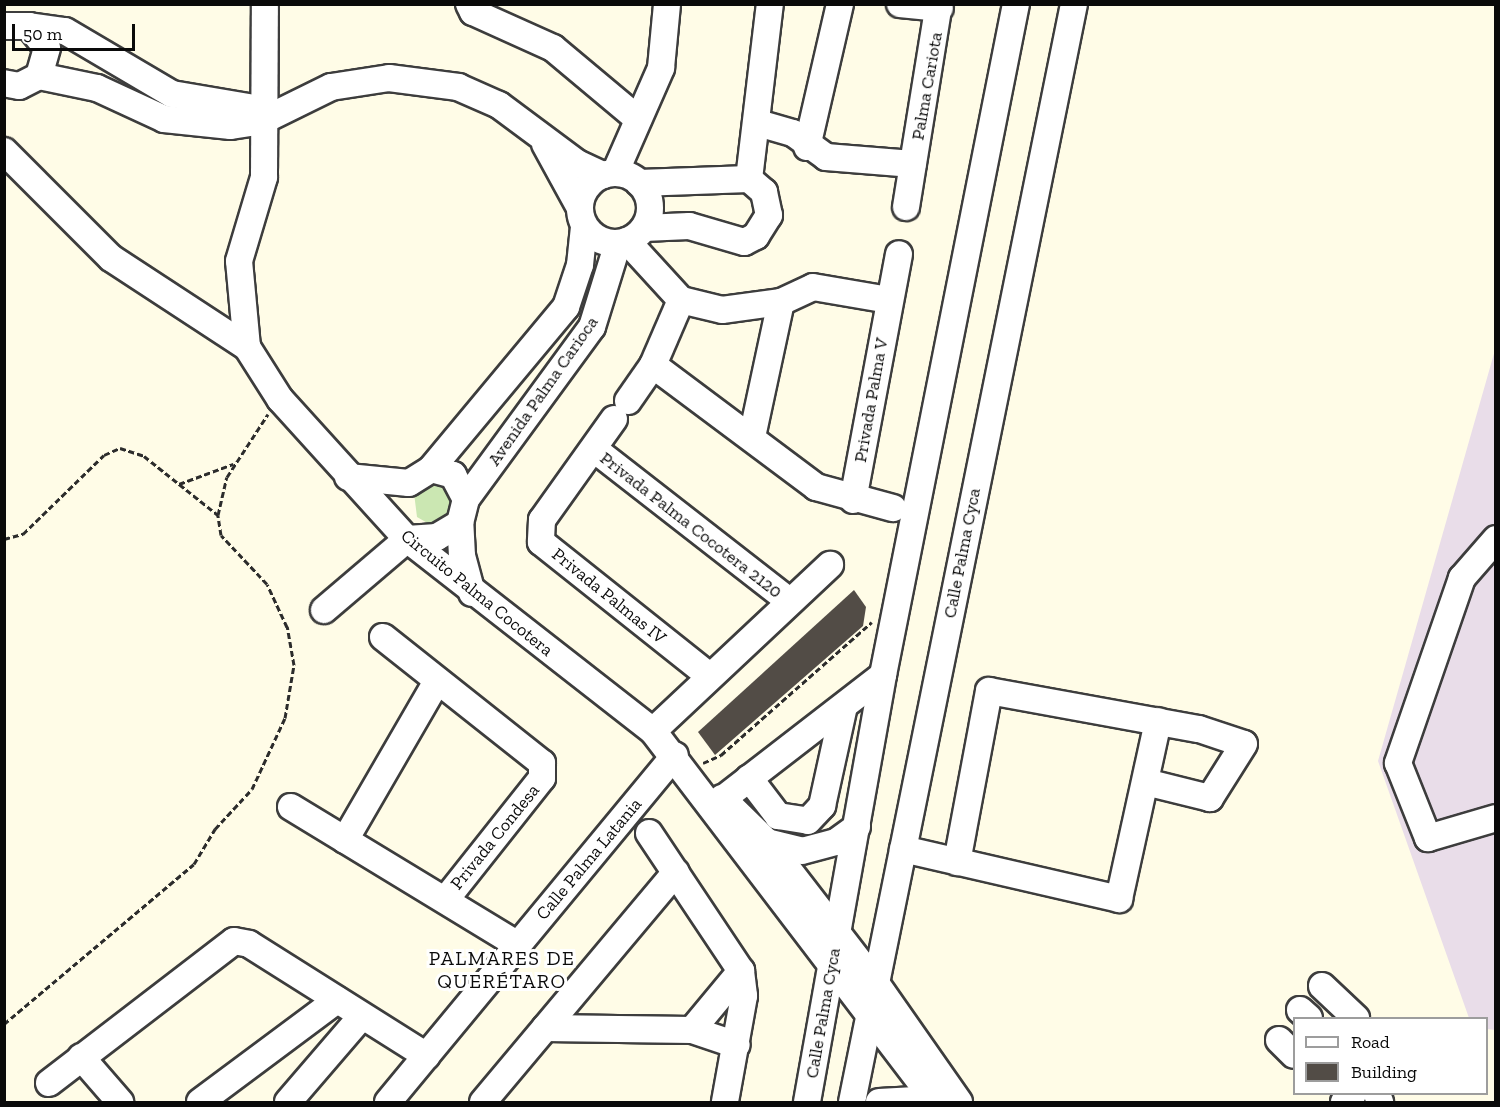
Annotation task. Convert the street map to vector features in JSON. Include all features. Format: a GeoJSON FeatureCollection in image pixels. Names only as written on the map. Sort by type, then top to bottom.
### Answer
{"type":"FeatureCollection","features":[{"type":"Feature","properties":{"kind":"street"},"geometry":{"type":"LineString","coordinates":[[247,347],[239,261],[264,177],[267,114],[266,4]]}},
{"type":"Feature","properties":{"kind":"street"},"geometry":{"type":"LineString","coordinates":[[469,4],[472,12],[553,48],[638,118]]}},
{"type":"Feature","properties":{"kind":"street"},"geometry":{"type":"LineString","coordinates":[[582,216],[587,188],[609,174],[661,68],[667,4]]}},
{"type":"Feature","properties":{"kind":"street"},"geometry":{"type":"LineString","coordinates":[[539,133],[593,236],[631,237],[689,226],[744,242],[756,236],[768,208],[764,192],[750,172],[758,123],[770,4]]}},
{"type":"Feature","properties":{"kind":"street"},"geometry":{"type":"LineString","coordinates":[[807,147],[840,4]]}},
{"type":"Feature","properties":{"kind":"street","name":"Palma Cariota"},"geometry":{"type":"LineString","coordinates":[[900,4],[940,6],[906,207]]}},
{"type":"Feature","properties":{"kind":"street","name":"Calle Palma Cyca"},"geometry":{"type":"LineString","coordinates":[[807,1102],[883,675],[1016,4]]}},
{"type":"Feature","properties":{"kind":"street","name":"Calle Palma Cyca"},"geometry":{"type":"LineString","coordinates":[[852,1102],[873,979],[903,849],[1074,4]]}},
{"type":"Feature","properties":{"kind":"street"},"geometry":{"type":"LineString","coordinates":[[17,26],[65,32],[172,94],[267,114]]}},
{"type":"Feature","properties":{"kind":"street"},"geometry":{"type":"LineString","coordinates":[[17,26],[47,48],[39,76]]}},
{"type":"Feature","properties":{"kind":"street"},"geometry":{"type":"LineString","coordinates":[[4,83],[20,86],[39,76],[97,88],[164,119],[231,126],[267,114],[331,87],[388,78],[458,87],[499,105],[577,163],[639,183],[750,172]]}},
{"type":"Feature","properties":{"kind":"street","name":"Palma Cariota"},"geometry":{"type":"LineString","coordinates":[[758,123],[794,133],[807,147],[826,157],[914,164]]}},
{"type":"Feature","properties":{"kind":"street"},"geometry":{"type":"LineString","coordinates":[[4,152],[111,258],[247,347]]}},
{"type":"Feature","properties":{"kind":"street"},"geometry":{"type":"LineString","coordinates":[[631,237],[650,213],[639,183]]}},
{"type":"Feature","properties":{"kind":"street","name":"Avenida Palma Carioca"},"geometry":{"type":"LineString","coordinates":[[409,483],[431,469],[566,307],[582,216]]}},
{"type":"Feature","properties":{"kind":"street"},"geometry":{"type":"LineString","coordinates":[[631,237],[654,275],[681,300],[741,311],[781,302],[813,286],[889,300]]}},
{"type":"Feature","properties":{"kind":"street","name":"Avenida Palma Carioca"},"geometry":{"type":"LineString","coordinates":[[407,539],[437,537],[463,511],[592,327],[631,237]]}},
{"type":"Feature","properties":{"kind":"street","name":"Privada Palma V"},"geometry":{"type":"LineString","coordinates":[[853,500],[899,254]]}},
{"type":"Feature","properties":{"kind":"street"},"geometry":{"type":"LineString","coordinates":[[681,300],[653,365],[816,487],[853,500],[893,508]]}},
{"type":"Feature","properties":{"kind":"street"},"geometry":{"type":"LineString","coordinates":[[752,437],[781,302]]}},
{"type":"Feature","properties":{"kind":"street","name":"Circuito Palma Cocotera"},"geometry":{"type":"LineString","coordinates":[[247,347],[280,399],[348,477],[407,539],[472,593],[653,731],[719,802],[767,842],[873,979],[959,1102]]}},
{"type":"Feature","properties":{"kind":"street","name":"Privada Palmas IV"},"geometry":{"type":"LineString","coordinates":[[653,365],[542,520],[541,542],[708,675]]}},
{"type":"Feature","properties":{"kind":"street","name":"Privada Palma Cocotera 2120"},"geometry":{"type":"LineString","coordinates":[[594,449],[789,601]]}},
{"type":"Feature","properties":{"kind":"street"},"geometry":{"type":"LineString","coordinates":[[431,469],[453,475],[463,511],[472,593]]}},
{"type":"Feature","properties":{"kind":"street"},"geometry":{"type":"LineString","coordinates":[[324,610],[407,539],[400,513],[409,483],[348,477]]}},
{"type":"Feature","properties":{"kind":"street"},"geometry":{"type":"LineString","coordinates":[[1496,539],[1462,578],[1398,763],[1428,838],[1496,818]]}},
{"type":"Feature","properties":{"kind":"street"},"geometry":{"type":"LineString","coordinates":[[653,731],[708,675],[830,566]]}},
{"type":"Feature","properties":{"kind":"street","name":"Privada Condesa"},"geometry":{"type":"LineString","coordinates":[[383,637],[542,763],[544,771],[446,898]]}},
{"type":"Feature","properties":{"kind":"street"},"geometry":{"type":"LineString","coordinates":[[719,802],[883,675]]}},
{"type":"Feature","properties":{"kind":"street"},"geometry":{"type":"LineString","coordinates":[[345,840],[437,681]]}},
{"type":"Feature","properties":{"kind":"street"},"geometry":{"type":"LineString","coordinates":[[957,862],[989,691],[1158,721],[1243,741],[1245,748],[1210,798],[1146,782]]}},
{"type":"Feature","properties":{"kind":"street"},"geometry":{"type":"LineString","coordinates":[[749,778],[778,816],[808,821],[822,806],[844,706]]}},
{"type":"Feature","properties":{"kind":"street"},"geometry":{"type":"LineString","coordinates":[[903,849],[1119,899],[1158,721]]}},
{"type":"Feature","properties":{"kind":"street","name":"Calle Palma Latania"},"geometry":{"type":"LineString","coordinates":[[388,1102],[519,945],[681,763]]}},
{"type":"Feature","properties":{"kind":"street","name":"Circuito Palma Cocotera"},"geometry":{"type":"LineString","coordinates":[[719,802],[752,867],[935,1101]]}},
{"type":"Feature","properties":{"kind":"street","name":"Privada Condesa"},"geometry":{"type":"LineString","coordinates":[[291,807],[446,898],[519,945]]}},
{"type":"Feature","properties":{"kind":"street"},"geometry":{"type":"LineString","coordinates":[[767,842],[802,851],[836,842],[857,827]]}},
{"type":"Feature","properties":{"kind":"street"},"geometry":{"type":"LineString","coordinates":[[649,833],[741,971],[737,1045],[725,1102]]}},
{"type":"Feature","properties":{"kind":"street"},"geometry":{"type":"LineString","coordinates":[[483,1102],[676,872]]}},
{"type":"Feature","properties":{"kind":"street"},"geometry":{"type":"LineString","coordinates":[[48,1083],[234,942],[249,944],[427,1056]]}},
{"type":"Feature","properties":{"kind":"street"},"geometry":{"type":"LineString","coordinates":[[692,1030],[741,971]]}},
{"type":"Feature","properties":{"kind":"street"},"geometry":{"type":"LineString","coordinates":[[1322,986],[1355,1017]]}},
{"type":"Feature","properties":{"kind":"street"},"geometry":{"type":"LineString","coordinates":[[200,1102],[337,1000]]}},
{"type":"Feature","properties":{"kind":"street"},"geometry":{"type":"LineString","coordinates":[[288,1102],[362,1016]]}},
{"type":"Feature","properties":{"kind":"street"},"geometry":{"type":"LineString","coordinates":[[545,1028],[692,1030],[737,1045]]}},
{"type":"Feature","properties":{"kind":"street"},"geometry":{"type":"LineString","coordinates":[[81,1057],[120,1102]]}},
{"type":"Feature","properties":{"kind":"street"},"geometry":{"type":"LineString","coordinates":[[879,1102],[935,1101]]}},
{"type":"Feature","properties":{"kind":"path"},"geometry":{"type":"LineString","coordinates":[[4,1024],[195,864],[215,829],[252,789],[285,718],[294,665],[287,627],[267,584],[222,535],[218,515],[234,463],[280,399]]}},
{"type":"Feature","properties":{"kind":"path"},"geometry":{"type":"LineString","coordinates":[[4,539],[23,534],[104,455],[120,448],[144,456],[218,515]]}},
{"type":"Feature","properties":{"kind":"path"},"geometry":{"type":"LineString","coordinates":[[178,484],[234,463]]}},
{"type":"Feature","properties":{"kind":"path"},"geometry":{"type":"LineString","coordinates":[[681,763],[721,755],[874,621]]}},
{"type":"Feature","properties":{"kind":"shaded area"},"geometry":{"type":"Polygon","coordinates":[[[1495,350],[1495,1030],[1488,1029],[1488,1017],[1469,1017],[1378,761],[1495,350]]]}},
{"type":"Feature","properties":{"kind":"green space"},"geometry":{"type":"Polygon","coordinates":[[[424,481],[455,485],[452,520],[431,525],[417,517],[414,493],[424,481]]]}},
{"type":"Feature","properties":{"kind":"building"},"geometry":{"type":"Polygon","coordinates":[[[854,590],[866,607],[863,626],[715,755],[698,732],[854,590]]]}},
{"type":"Feature","properties":{"kind":"district","name":"PALMARES DE QUERÉTARO"},"geometry":{"type":"Point","coordinates":[502,970]}}]}
